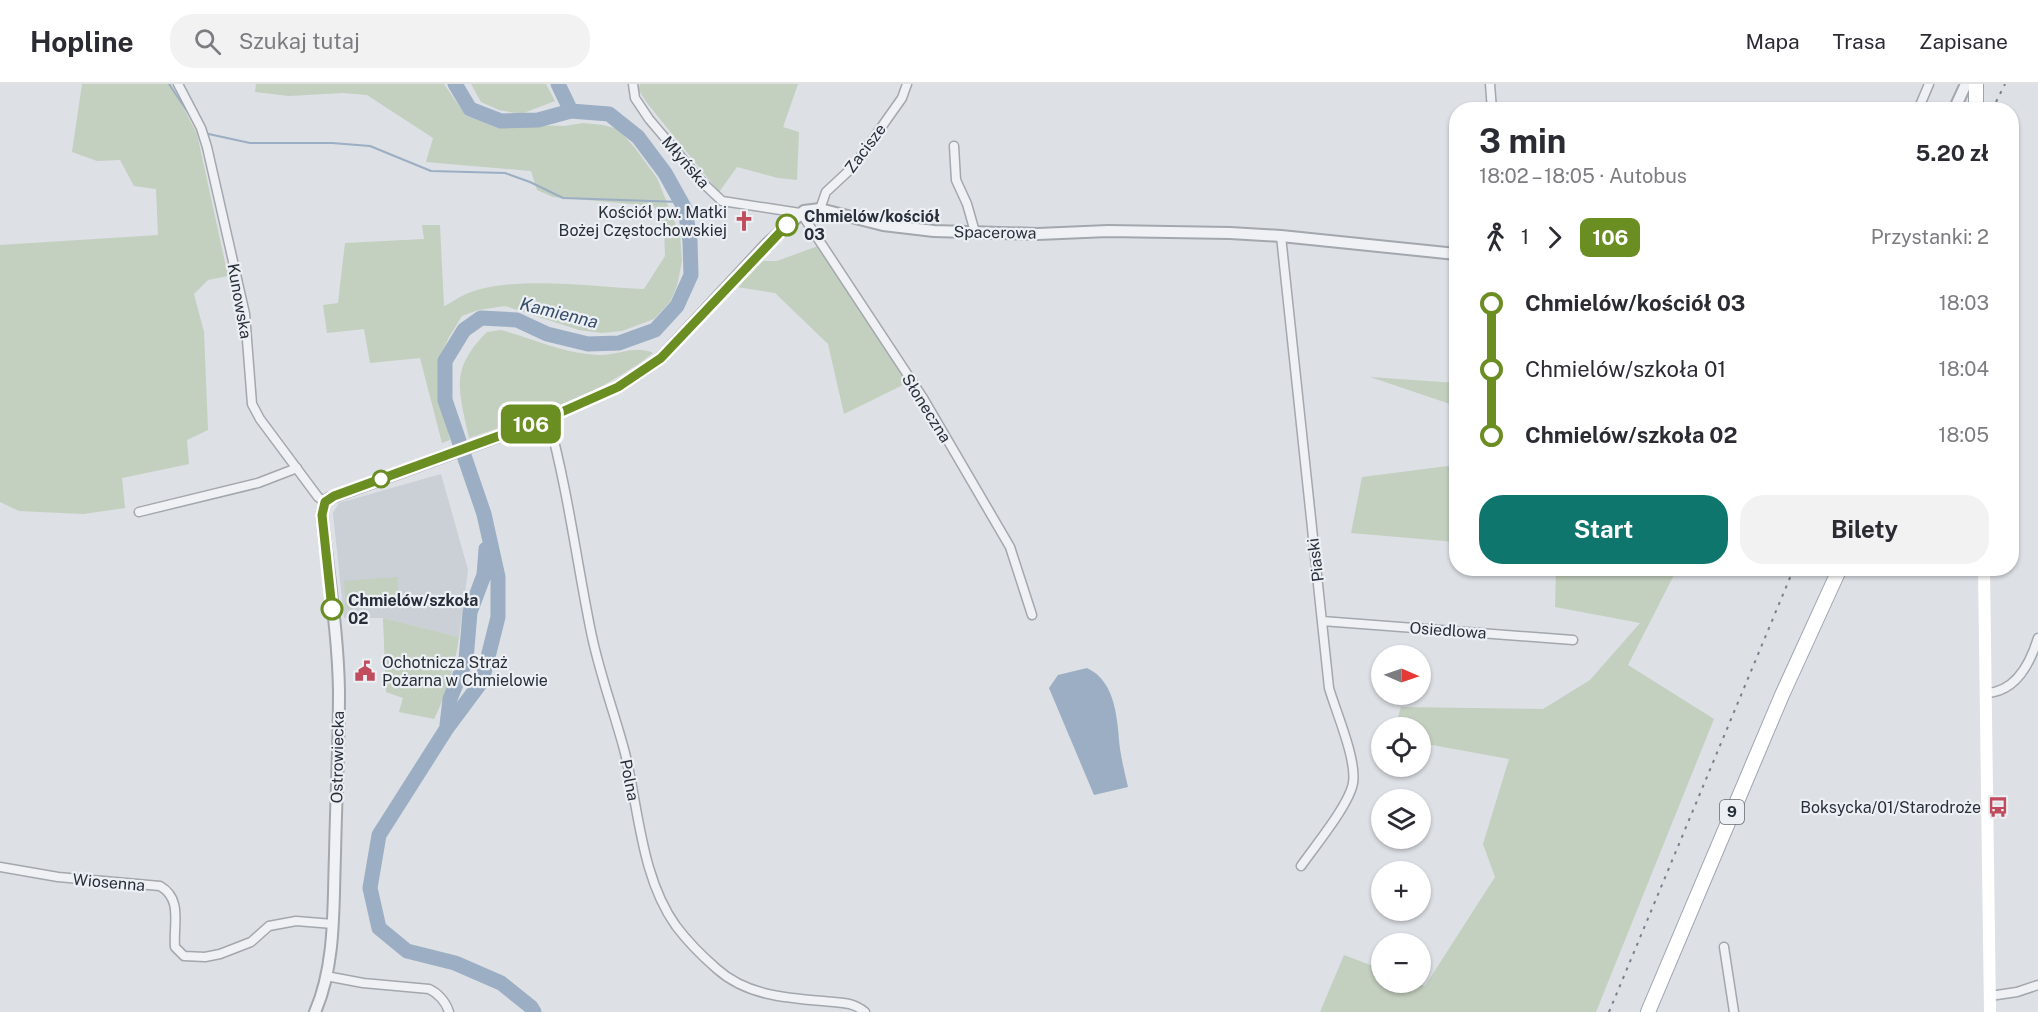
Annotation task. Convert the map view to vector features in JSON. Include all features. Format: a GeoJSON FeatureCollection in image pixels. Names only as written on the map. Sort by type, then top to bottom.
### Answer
{"type":"FeatureCollection","features":[{"type":"Feature","properties":{"kind":"main road"},"geometry":{"type":"LineString","coordinates":[[1976,84],[1976,102]]}},
{"type":"Feature","properties":{"kind":"main road","name":"9"},"geometry":{"type":"LineString","coordinates":[[1648,1012],[1782,696],[1836,576]]}},
{"type":"Feature","properties":{"kind":"main road"},"geometry":{"type":"LineString","coordinates":[[1984,576],[1990,1012]]}},
{"type":"Feature","properties":{"kind":"street","name":"Kunowska"},"geometry":{"type":"LineString","coordinates":[[178,84],[204,138],[245,314],[252,404],[260,419],[318,497],[325,502]]}},
{"type":"Feature","properties":{"kind":"street","name":"Młyńska"},"geometry":{"type":"LineString","coordinates":[[633,84],[635,98],[643,111],[704,184],[722,201],[800,213]]}},
{"type":"Feature","properties":{"kind":"street","name":"Zacisze"},"geometry":{"type":"LineString","coordinates":[[820,209],[826,192],[854,166],[902,98],[907,84]]}},
{"type":"Feature","properties":{"kind":"street"},"geometry":{"type":"LineString","coordinates":[[1490,84],[1491,102]]}},
{"type":"Feature","properties":{"kind":"street"},"geometry":{"type":"LineString","coordinates":[[1921,102],[1929,84]]}},
{"type":"Feature","properties":{"kind":"street"},"geometry":{"type":"LineString","coordinates":[[1958,102],[1966,84]]}},
{"type":"Feature","properties":{"kind":"street"},"geometry":{"type":"LineString","coordinates":[[954,146],[956,180],[967,204],[975,232]]}},
{"type":"Feature","properties":{"kind":"street","name":"Spacerowa"},"geometry":{"type":"LineString","coordinates":[[800,213],[820,209],[884,225],[934,231],[1038,234],[1137,231],[1281,236],[1449,253]]}},
{"type":"Feature","properties":{"kind":"street"},"geometry":{"type":"LineString","coordinates":[[325,502],[334,496],[548,418],[618,387],[661,358],[767,244],[800,213]]}},
{"type":"Feature","properties":{"kind":"street","name":"Słoneczna"},"geometry":{"type":"LineString","coordinates":[[800,213],[923,398],[1010,547],[1032,615]]}},
{"type":"Feature","properties":{"kind":"street","name":"Piaski"},"geometry":{"type":"LineString","coordinates":[[1281,236],[1329,688],[1354,773],[1353,785],[1347,799],[1301,866]]}},
{"type":"Feature","properties":{"kind":"street","name":"Polna"},"geometry":{"type":"LineString","coordinates":[[548,418],[591,635],[626,757],[645,850],[666,909],[677,928],[698,951],[718,970],[744,986],[783,997],[850,1003],[866,1012]]}},
{"type":"Feature","properties":{"kind":"street"},"geometry":{"type":"LineString","coordinates":[[139,512],[258,483],[297,468]]}},
{"type":"Feature","properties":{"kind":"street","name":"Ostrowiecka"},"geometry":{"type":"LineString","coordinates":[[315,1012],[326,976],[333,924],[339,692],[337,649],[322,515],[325,502]]}},
{"type":"Feature","properties":{"kind":"street","name":"Osiedlowa"},"geometry":{"type":"LineString","coordinates":[[1322,621],[1573,640]]}},
{"type":"Feature","properties":{"kind":"street"},"geometry":{"type":"LineString","coordinates":[[1986,693],[2003,690],[2021,677],[2038,638]]}},
{"type":"Feature","properties":{"kind":"street","name":"Wiosenna"},"geometry":{"type":"LineString","coordinates":[[0,867],[58,877],[160,886],[168,890],[174,902],[175,947],[184,956],[220,954],[251,942],[269,926],[284,922],[333,924]]}},
{"type":"Feature","properties":{"kind":"street"},"geometry":{"type":"LineString","coordinates":[[1724,947],[1734,1012]]}},
{"type":"Feature","properties":{"kind":"street"},"geometry":{"type":"LineString","coordinates":[[326,976],[363,983],[429,989],[436,992],[447,1006],[448,1012]]}},
{"type":"Feature","properties":{"kind":"street"},"geometry":{"type":"LineString","coordinates":[[1990,996],[2017,992],[2038,985]]}},
{"type":"Feature","properties":{"kind":"shaded area"},"geometry":{"type":"Polygon","coordinates":[[[441,474],[468,570],[459,637],[383,618],[344,618],[333,513],[339,503],[441,474]]]}},
{"type":"Feature","properties":{"kind":"green space"},"geometry":{"type":"Polygon","coordinates":[[[82,84],[171,84],[197,134],[228,276],[208,280],[194,294],[204,332],[208,430],[187,440],[189,464],[122,478],[125,508],[83,514],[19,511],[0,502],[0,245],[158,235],[156,189],[134,186],[120,160],[97,161],[72,152],[82,84]]]}},
{"type":"Feature","properties":{"kind":"green space"},"geometry":{"type":"Polygon","coordinates":[[[256,84],[444,84],[466,116],[490,124],[565,126],[583,123],[618,129],[657,178],[680,235],[682,261],[677,286],[670,302],[654,319],[622,331],[602,333],[579,330],[505,306],[478,310],[462,316],[438,361],[438,389],[450,440],[442,443],[420,358],[370,363],[364,329],[327,333],[323,305],[338,303],[345,243],[424,239],[422,225],[440,225],[444,306],[464,295],[504,285],[552,283],[644,289],[665,256],[664,229],[654,206],[553,197],[537,190],[531,171],[426,162],[433,138],[367,95],[343,93],[289,96],[255,92],[256,84]]]}},
{"type":"Feature","properties":{"kind":"green space"},"geometry":{"type":"Polygon","coordinates":[[[471,84],[546,84],[555,101],[521,114],[499,110],[481,102],[471,84]]]}},
{"type":"Feature","properties":{"kind":"green space"},"geometry":{"type":"Polygon","coordinates":[[[640,84],[798,84],[783,127],[799,132],[797,180],[778,178],[737,167],[719,192],[647,103],[638,89],[640,84]]]}},
{"type":"Feature","properties":{"kind":"green space"},"geometry":{"type":"Polygon","coordinates":[[[818,246],[907,383],[844,414],[828,344],[775,293],[737,287],[760,261],[777,261],[818,246]]]}},
{"type":"Feature","properties":{"kind":"green space"},"geometry":{"type":"Polygon","coordinates":[[[501,330],[561,349],[586,354],[605,355],[633,350],[653,353],[588,393],[541,413],[469,438],[460,393],[462,370],[475,345],[487,332],[501,330]]]}},
{"type":"Feature","properties":{"kind":"green space"},"geometry":{"type":"Polygon","coordinates":[[[1370,377],[1449,383],[1449,404],[1370,377]]]}},
{"type":"Feature","properties":{"kind":"green space"},"geometry":{"type":"Polygon","coordinates":[[[1449,466],[1449,541],[1351,533],[1362,477],[1449,466]]]}},
{"type":"Feature","properties":{"kind":"green space"},"geometry":{"type":"Polygon","coordinates":[[[1556,576],[1673,576],[1628,665],[1714,719],[1596,1012],[1320,1012],[1344,955],[1371,965],[1371,993],[1431,993],[1431,977],[1495,877],[1483,844],[1509,759],[1431,745],[1431,717],[1398,717],[1401,707],[1543,709],[1590,680],[1640,623],[1555,607],[1556,576]]]}},
{"type":"Feature","properties":{"kind":"green space"},"geometry":{"type":"Polygon","coordinates":[[[397,577],[399,605],[346,609],[344,581],[397,577]]]}},
{"type":"Feature","properties":{"kind":"green space"},"geometry":{"type":"Polygon","coordinates":[[[383,618],[459,637],[450,679],[434,719],[399,712],[403,698],[386,692],[383,618]]]}},
{"type":"Feature","properties":{"kind":"water"},"geometry":{"type":"Polygon","coordinates":[[[1087,668],[1097,674],[1104,683],[1114,703],[1128,787],[1094,795],[1049,688],[1058,675],[1087,668]]]}},
{"type":"Feature","properties":{"kind":"waterway"},"geometry":{"type":"LineString","coordinates":[[169,84],[189,114]]}},
{"type":"Feature","properties":{"kind":"waterway","name":"Kamienna"},"geometry":{"type":"LineString","coordinates":[[455,84],[470,109],[501,121],[538,120],[571,111]]}},
{"type":"Feature","properties":{"kind":"waterway","name":"Kamienna"},"geometry":{"type":"LineString","coordinates":[[534,1012],[501,983],[455,963],[407,951],[379,928],[370,888],[379,835],[447,728],[482,681],[498,617],[498,577],[484,514],[445,400],[445,361],[464,330],[481,318],[517,320],[547,334],[588,344],[619,343],[655,330],[677,306],[691,275],[690,241],[685,209],[665,173],[638,137],[609,114],[571,111],[558,84]]}},
{"type":"Feature","properties":{"kind":"waterway"},"geometry":{"type":"LineString","coordinates":[[204,133],[250,143],[332,143],[370,146],[431,171],[505,173],[563,198],[681,202]]}},
{"type":"Feature","properties":{"kind":"waterway","name":"Kamienna"},"geometry":{"type":"LineString","coordinates":[[447,725],[450,699],[466,660],[470,612],[484,575],[486,549]]}},
{"type":"Feature","properties":{"kind":"railway"},"geometry":{"type":"LineString","coordinates":[[1996,102],[2005,84]]}},
{"type":"Feature","properties":{"kind":"railway"},"geometry":{"type":"LineString","coordinates":[[1609,1012],[1791,576]]}},
{"type":"Feature","properties":{"kind":"bus line","name":"106"},"geometry":{"type":"LineString","coordinates":[[332,609],[322,515],[325,502],[334,496],[548,418],[618,387],[661,358],[787,225]]}},
{"type":"Feature","properties":{"kind":"place","name":"Kościół pw. Matki Bożej Częstochowskiej"},"geometry":{"type":"Point","coordinates":[744,221]}},
{"type":"Feature","properties":{"kind":"place","name":"Chmielów/kościół 03"},"geometry":{"type":"Point","coordinates":[787,225]}},
{"type":"Feature","properties":{"kind":"place","name":"Chmielów/szkoła 02"},"geometry":{"type":"Point","coordinates":[332,609]}},
{"type":"Feature","properties":{"kind":"place","name":"Ochotnicza Straż Pożarna w Chmielowie"},"geometry":{"type":"Point","coordinates":[365,671]}},
{"type":"Feature","properties":{"kind":"place","name":"Boksycka/01/Starodroże"},"geometry":{"type":"Point","coordinates":[1998,807]}}]}
